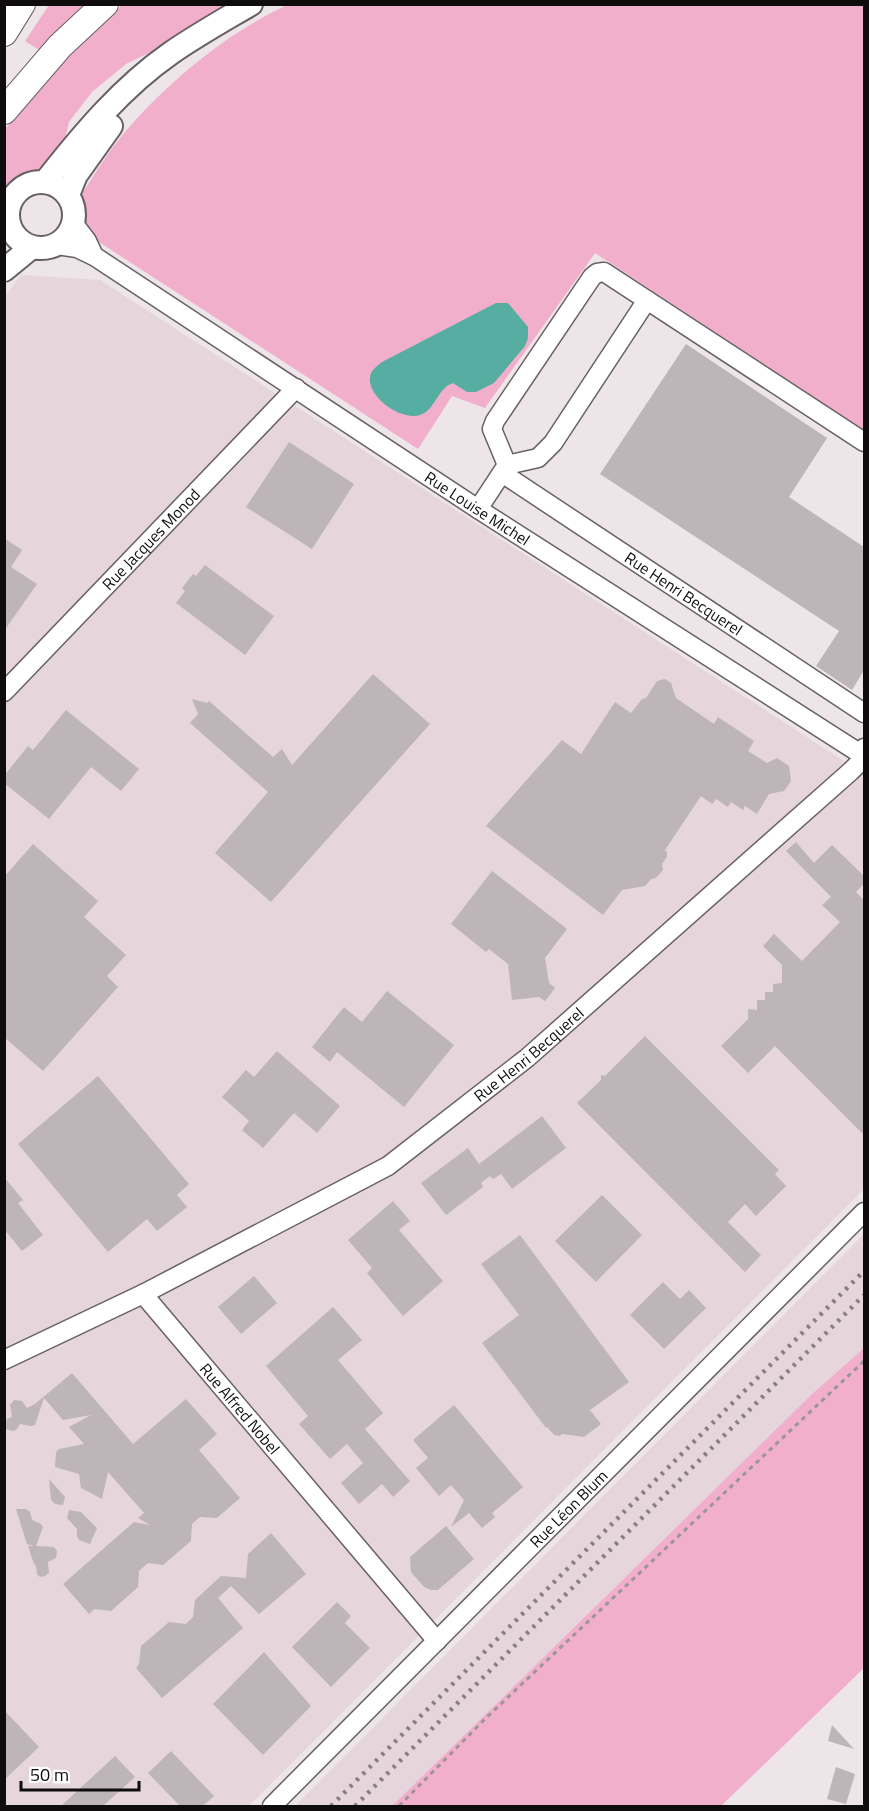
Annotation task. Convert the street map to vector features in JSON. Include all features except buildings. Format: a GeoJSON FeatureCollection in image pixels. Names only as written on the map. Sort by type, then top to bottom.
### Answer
{"type":"FeatureCollection","features":[{"type":"Feature","properties":{"kind":"highway"},"geometry":{"type":"LineString","coordinates":[[4,33],[22,4]]}},
{"type":"Feature","properties":{"kind":"highway"},"geometry":{"type":"LineString","coordinates":[[4,111],[60,46],[105,4]]}},
{"type":"Feature","properties":{"kind":"main road"},"geometry":{"type":"LineString","coordinates":[[45,182],[105,111],[136,81],[171,53],[251,4]]}},
{"type":"Feature","properties":{"kind":"main road"},"geometry":{"type":"LineString","coordinates":[[68,195],[76,175],[92,149],[112,125],[141,95],[229,17]]}},
{"type":"Feature","properties":{"kind":"main road"},"geometry":{"type":"LineString","coordinates":[[45,182],[58,186],[68,195],[74,209],[74,224],[67,237],[57,245],[44,248],[32,247],[8,238],[10,203],[18,191],[31,183],[45,182]]}},
{"type":"Feature","properties":{"kind":"main road"},"geometry":{"type":"LineString","coordinates":[[4,270],[32,247]]}},
{"type":"Feature","properties":{"kind":"street","name":"Rue Louise Michel"},"geometry":{"type":"LineString","coordinates":[[74,224],[87,241],[94,256]]}},
{"type":"Feature","properties":{"kind":"street","name":"Rue Louise Michel"},"geometry":{"type":"LineString","coordinates":[[57,245],[77,248],[94,256],[478,509],[863,752]]}},
{"type":"Feature","properties":{"kind":"street"},"geometry":{"type":"LineString","coordinates":[[505,469],[492,429],[495,421],[592,277],[604,272],[864,441]]}},
{"type":"Feature","properties":{"kind":"street"},"geometry":{"type":"LineString","coordinates":[[478,509],[505,469],[537,458],[553,443],[647,300]]}},
{"type":"Feature","properties":{"kind":"street","name":"Rue Jacques Monod"},"geometry":{"type":"LineString","coordinates":[[4,692],[296,388]]}},
{"type":"Feature","properties":{"kind":"street","name":"Rue Henri Becquerel"},"geometry":{"type":"LineString","coordinates":[[505,469],[864,713]]}},
{"type":"Feature","properties":{"kind":"street","name":"Rue Henri Becquerel"},"geometry":{"type":"LineString","coordinates":[[143,1294],[388,1166],[527,1058],[855,767],[860,762],[863,752]]}},
{"type":"Feature","properties":{"kind":"street","name":"Rue Léon Blum"},"geometry":{"type":"LineString","coordinates":[[272,1806],[864,1212]]}},
{"type":"Feature","properties":{"kind":"street"},"geometry":{"type":"LineString","coordinates":[[4,1360],[143,1294]]}},
{"type":"Feature","properties":{"kind":"street","name":"Rue Alfred Nobel"},"geometry":{"type":"LineString","coordinates":[[143,1294],[437,1641]]}},
{"type":"Feature","properties":{"kind":"path"},"geometry":{"type":"LineString","coordinates":[[399,1806],[487,1718],[864,1361]]}},
{"type":"Feature","properties":{"kind":"shaded area"},"geometry":{"type":"Polygon","coordinates":[[[49,5],[94,5],[42,52],[25,41],[49,5]]]}},
{"type":"Feature","properties":{"kind":"shaded area"},"geometry":{"type":"Polygon","coordinates":[[[122,5],[227,5],[171,42],[126,64],[92,92],[69,122],[63,147],[40,171],[16,180],[5,195],[5,129],[58,65],[122,5]]]}},
{"type":"Feature","properties":{"kind":"shaded area"},"geometry":{"type":"Polygon","coordinates":[[[287,5],[864,5],[864,430],[595,253],[485,408],[452,396],[418,449],[99,242],[84,223],[80,197],[119,140],[160,95],[200,60],[242,30],[287,5]]]}},
{"type":"Feature","properties":{"kind":"shaded area"},"geometry":{"type":"Polygon","coordinates":[[[21,275],[100,280],[864,774],[864,1189],[249,1806],[5,1806],[4,298],[21,275]]]}},
{"type":"Feature","properties":{"kind":"shaded area"},"geometry":{"type":"Polygon","coordinates":[[[496,303],[508,303],[528,327],[528,338],[525,346],[494,383],[476,392],[467,392],[453,383],[443,389],[430,409],[420,415],[412,416],[395,411],[379,399],[371,385],[370,377],[374,368],[496,303]]]}},
{"type":"Feature","properties":{"kind":"shaded area"},"geometry":{"type":"Polygon","coordinates":[[[864,1234],[864,1348],[812,1394],[392,1806],[295,1806],[864,1234]]]}},
{"type":"Feature","properties":{"kind":"shaded area"},"geometry":{"type":"Polygon","coordinates":[[[864,1348],[864,1668],[721,1806],[392,1806],[812,1394],[864,1348]]]}},
{"type":"Feature","properties":{"kind":"railway"},"geometry":{"type":"LineString","coordinates":[[331,1806],[864,1271]]}},
{"type":"Feature","properties":{"kind":"railway"},"geometry":{"type":"LineString","coordinates":[[355,1806],[864,1295]]}}]}
